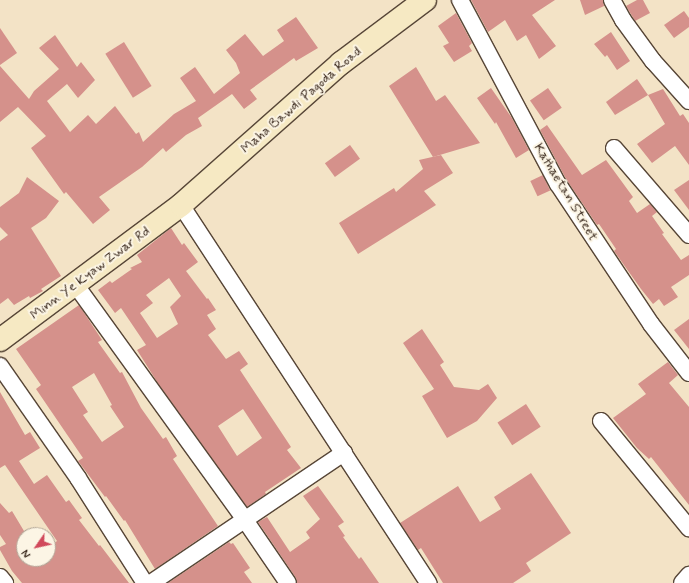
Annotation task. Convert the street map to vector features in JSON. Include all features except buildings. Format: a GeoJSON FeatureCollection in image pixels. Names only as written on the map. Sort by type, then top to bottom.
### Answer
{"type":"FeatureCollection","features":[{"type":"Feature","properties":{"kind":"street","name":"Maha Bawdi Pagoda Road"},"geometry":{"type":"LineString","coordinates":[[181,205],[341,63],[425,0]]}},
{"type":"Feature","properties":{"kind":"street","name":"Kathaetan Street"},"geometry":{"type":"LineString","coordinates":[[460,0],[558,184],[651,324],[689,373]]}},
{"type":"Feature","properties":{"kind":"street"},"geometry":{"type":"LineString","coordinates":[[612,0],[623,20],[653,61],[689,101]]}},
{"type":"Feature","properties":{"kind":"street"},"geometry":{"type":"LineString","coordinates":[[614,148],[689,235]]}},
{"type":"Feature","properties":{"kind":"street","name":"Minn Ye Kyaw Zwar Rd"},"geometry":{"type":"LineString","coordinates":[[0,340],[181,205]]}},
{"type":"Feature","properties":{"kind":"street"},"geometry":{"type":"LineString","coordinates":[[181,205],[428,583]]}},
{"type":"Feature","properties":{"kind":"street"},"geometry":{"type":"LineString","coordinates":[[75,284],[245,520],[288,583]]}},
{"type":"Feature","properties":{"kind":"street"},"geometry":{"type":"LineString","coordinates":[[0,366],[78,478],[144,583]]}},
{"type":"Feature","properties":{"kind":"street"},"geometry":{"type":"LineString","coordinates":[[600,420],[689,528]]}},
{"type":"Feature","properties":{"kind":"street"},"geometry":{"type":"LineString","coordinates":[[151,583],[344,453]]}},
{"type":"Feature","properties":{"kind":"street"},"geometry":{"type":"LineString","coordinates":[[682,583],[689,575]]}},
{"type":"Feature","properties":{"kind":"street"},"geometry":{"type":"LineString","coordinates":[[0,577],[5,583]]}}]}
